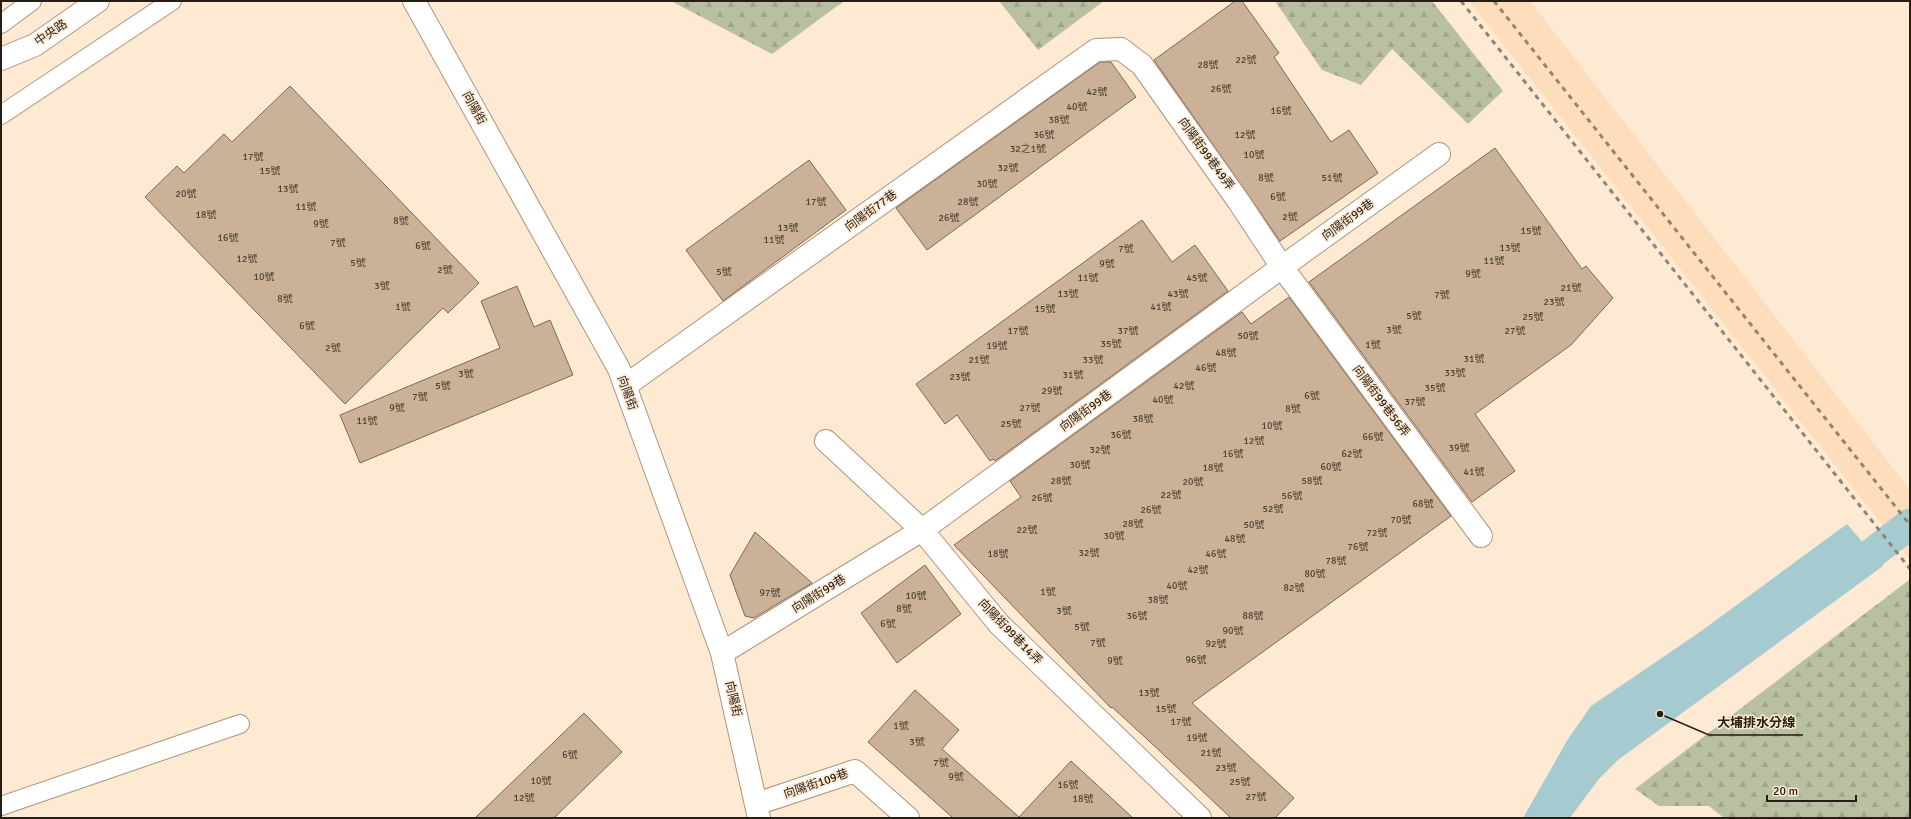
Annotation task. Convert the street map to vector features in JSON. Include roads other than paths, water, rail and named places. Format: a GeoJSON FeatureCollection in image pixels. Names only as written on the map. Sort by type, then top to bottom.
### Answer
{"type":"FeatureCollection","features":[{"type":"Feature","properties":{"kind":"street","name":"中央路"},"geometry":{"type":"LineString","coordinates":[[1,59],[35,45],[98,1]]}},
{"type":"Feature","properties":{"kind":"street","name":"向陽街"},"geometry":{"type":"LineString","coordinates":[[414,1],[619,369],[722,653],[758,811]]}},
{"type":"Feature","properties":{"kind":"street","name":"向陽街77巷"},"geometry":{"type":"LineString","coordinates":[[625,386],[1096,50],[1121,49]]}},
{"type":"Feature","properties":{"kind":"street","name":"向陽街99巷49弄"},"geometry":{"type":"LineString","coordinates":[[1121,49],[1142,65],[1239,202],[1282,267]]}},
{"type":"Feature","properties":{"kind":"street","name":"向陽街99巷"},"geometry":{"type":"LineString","coordinates":[[722,653],[922,530],[1282,267],[1440,154]]}},
{"type":"Feature","properties":{"kind":"street","name":"向陽街99巷56弄"},"geometry":{"type":"LineString","coordinates":[[1282,267],[1481,536]]}},
{"type":"Feature","properties":{"kind":"street","name":"向陽街99巷14弄"},"geometry":{"type":"LineString","coordinates":[[826,441],[922,530],[999,624],[1200,818]]}},
{"type":"Feature","properties":{"kind":"street","name":"向陽街109巷"},"geometry":{"type":"LineString","coordinates":[[758,811],[855,771],[908,818]]}},
{"type":"Feature","properties":{"kind":"lane"},"geometry":{"type":"LineString","coordinates":[[1,24],[32,1]]}},
{"type":"Feature","properties":{"kind":"lane"},"geometry":{"type":"LineString","coordinates":[[1,115],[172,1]]}},
{"type":"Feature","properties":{"kind":"lane"},"geometry":{"type":"LineString","coordinates":[[1,806],[240,724]]}},
{"type":"Feature","properties":{"kind":"water"},"geometry":{"type":"Polygon","coordinates":[[[1847,524],[1883,566],[1618,760],[1598,780],[1570,818],[1523,818],[1568,739],[1591,706],[1697,634],[1847,524]]]}},
{"type":"Feature","properties":{"kind":"waterway"},"geometry":{"type":"LineString","coordinates":[[1839,579],[1910,524]]}},
{"type":"Feature","properties":{"kind":"railway"},"geometry":{"type":"LineString","coordinates":[[1461,1],[1910,569]]}},
{"type":"Feature","properties":{"kind":"railway"},"geometry":{"type":"LineString","coordinates":[[1494,1],[1910,525]]}},
{"type":"Feature","properties":{"kind":"place","name":"大埔排水分線"},"geometry":{"type":"Point","coordinates":[1660,714]}}]}
